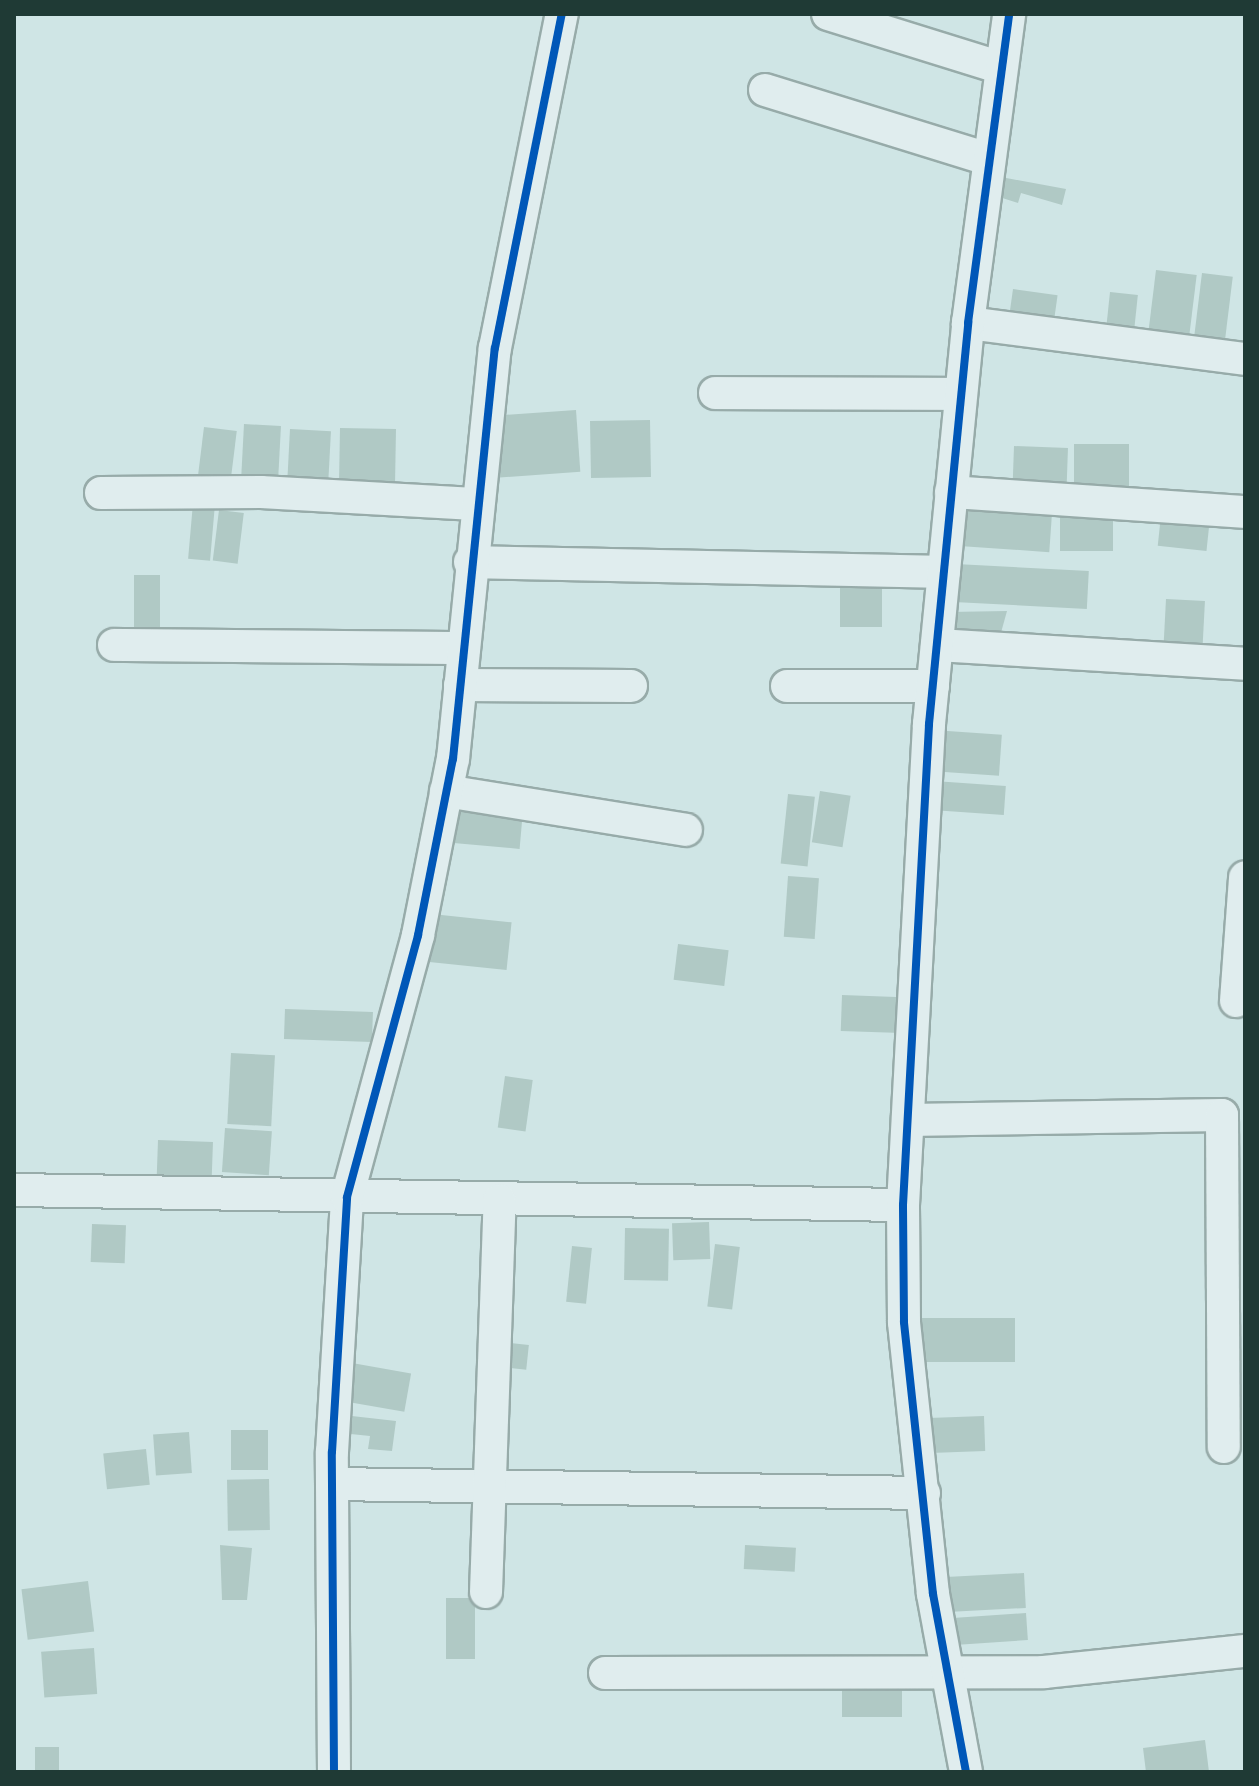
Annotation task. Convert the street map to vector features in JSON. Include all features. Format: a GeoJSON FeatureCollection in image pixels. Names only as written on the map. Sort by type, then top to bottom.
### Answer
{"type":"FeatureCollection","features":[{"type":"Feature","properties":{"kind":"street"},"geometry":{"type":"LineString","coordinates":[[334,1772],[332,1484],[336,1304],[347,1197],[410,965],[446,791],[464,648],[475,504],[495,348],[562,14]]}},
{"type":"Feature","properties":{"kind":"street"},"geometry":{"type":"LineString","coordinates":[[828,14],[1001,68]]}},
{"type":"Feature","properties":{"kind":"street"},"geometry":{"type":"LineString","coordinates":[[966,1772],[946,1674],[904,1322],[903,1205],[933,686],[968,323],[1009,14]]}},
{"type":"Feature","properties":{"kind":"street"},"geometry":{"type":"LineString","coordinates":[[765,90],[988,159]]}},
{"type":"Feature","properties":{"kind":"street"},"geometry":{"type":"LineString","coordinates":[[968,323],[1245,359]]}},
{"type":"Feature","properties":{"kind":"street"},"geometry":{"type":"LineString","coordinates":[[715,393],[961,394]]}},
{"type":"Feature","properties":{"kind":"street"},"geometry":{"type":"LineString","coordinates":[[101,493],[261,492],[475,504]]}},
{"type":"Feature","properties":{"kind":"street"},"geometry":{"type":"LineString","coordinates":[[951,492],[1245,512]]}},
{"type":"Feature","properties":{"kind":"street"},"geometry":{"type":"LineString","coordinates":[[470,562],[944,572]]}},
{"type":"Feature","properties":{"kind":"street"},"geometry":{"type":"LineString","coordinates":[[114,645],[464,648]]}},
{"type":"Feature","properties":{"kind":"street"},"geometry":{"type":"LineString","coordinates":[[937,645],[1245,664]]}},
{"type":"Feature","properties":{"kind":"street"},"geometry":{"type":"LineString","coordinates":[[460,685],[631,686]]}},
{"type":"Feature","properties":{"kind":"street"},"geometry":{"type":"LineString","coordinates":[[787,686],[933,686]]}},
{"type":"Feature","properties":{"kind":"street"},"geometry":{"type":"LineString","coordinates":[[446,791],[686,830]]}},
{"type":"Feature","properties":{"kind":"street"},"geometry":{"type":"LineString","coordinates":[[1236,1001],[1245,877]]}},
{"type":"Feature","properties":{"kind":"street"},"geometry":{"type":"LineString","coordinates":[[908,1120],[1222,1115],[1224,1447]]}},
{"type":"Feature","properties":{"kind":"street"},"geometry":{"type":"LineString","coordinates":[[14,1190],[903,1205]]}},
{"type":"Feature","properties":{"kind":"street"},"geometry":{"type":"LineString","coordinates":[[486,1592],[500,1200]]}},
{"type":"Feature","properties":{"kind":"street"},"geometry":{"type":"LineString","coordinates":[[332,1484],[924,1493]]}},
{"type":"Feature","properties":{"kind":"street"},"geometry":{"type":"LineString","coordinates":[[605,1673],[1044,1672],[1245,1651]]}},
{"type":"Feature","properties":{"kind":"building"},"geometry":{"type":"Polygon","coordinates":[[[1001,177],[1066,189],[1062,205],[1021,193],[1018,203],[996,196],[1001,177]]]}},
{"type":"Feature","properties":{"kind":"building"},"geometry":{"type":"Polygon","coordinates":[[[1156,270],[1197,275],[1188,344],[1147,339],[1156,270]]]}},
{"type":"Feature","properties":{"kind":"building"},"geometry":{"type":"Polygon","coordinates":[[[1202,273],[1233,277],[1224,349],[1193,345],[1202,273]]]}},
{"type":"Feature","properties":{"kind":"building"},"geometry":{"type":"Polygon","coordinates":[[[1013,289],[1058,295],[1053,329],[1008,323],[1013,289]]]}},
{"type":"Feature","properties":{"kind":"building"},"geometry":{"type":"Polygon","coordinates":[[[1110,292],[1138,295],[1133,339],[1105,336],[1110,292]]]}},
{"type":"Feature","properties":{"kind":"building"},"geometry":{"type":"Polygon","coordinates":[[[576,410],[580,472],[497,478],[492,416],[576,410]]]}},
{"type":"Feature","properties":{"kind":"building"},"geometry":{"type":"Polygon","coordinates":[[[650,420],[651,477],[591,478],[590,421],[650,420]]]}},
{"type":"Feature","properties":{"kind":"building"},"geometry":{"type":"Polygon","coordinates":[[[244,424],[281,426],[278,488],[241,486],[244,424]]]}},
{"type":"Feature","properties":{"kind":"building"},"geometry":{"type":"Polygon","coordinates":[[[204,427],[237,431],[230,486],[197,482],[204,427]]]}},
{"type":"Feature","properties":{"kind":"building"},"geometry":{"type":"Polygon","coordinates":[[[340,428],[396,429],[395,492],[339,491],[340,428]]]}},
{"type":"Feature","properties":{"kind":"building"},"geometry":{"type":"Polygon","coordinates":[[[290,429],[331,431],[328,491],[287,489],[290,429]]]}},
{"type":"Feature","properties":{"kind":"building"},"geometry":{"type":"Polygon","coordinates":[[[1074,444],[1129,444],[1129,487],[1074,487],[1074,444]]]}},
{"type":"Feature","properties":{"kind":"building"},"geometry":{"type":"Polygon","coordinates":[[[1014,446],[1068,448],[1066,491],[1012,489],[1014,446]]]}},
{"type":"Feature","properties":{"kind":"building"},"geometry":{"type":"Polygon","coordinates":[[[193,503],[215,505],[210,561],[188,559],[193,503]]]}},
{"type":"Feature","properties":{"kind":"building"},"geometry":{"type":"Polygon","coordinates":[[[219,510],[244,513],[238,564],[213,561],[219,510]]]}},
{"type":"Feature","properties":{"kind":"building"},"geometry":{"type":"Polygon","coordinates":[[[962,510],[1052,516],[1049,552],[959,546],[962,510]]]}},
{"type":"Feature","properties":{"kind":"building"},"geometry":{"type":"Polygon","coordinates":[[[1060,514],[1113,514],[1113,551],[1060,551],[1060,514]]]}},
{"type":"Feature","properties":{"kind":"building"},"geometry":{"type":"Polygon","coordinates":[[[1161,515],[1210,520],[1206,551],[1158,546],[1161,515]]]}},
{"type":"Feature","properties":{"kind":"building"},"geometry":{"type":"Polygon","coordinates":[[[956,564],[1089,571],[1087,609],[954,602],[956,564]]]}},
{"type":"Feature","properties":{"kind":"building"},"geometry":{"type":"Polygon","coordinates":[[[134,575],[160,575],[160,632],[134,632],[134,575]]]}},
{"type":"Feature","properties":{"kind":"building"},"geometry":{"type":"Polygon","coordinates":[[[840,577],[882,577],[882,627],[840,627],[840,577]]]}},
{"type":"Feature","properties":{"kind":"building"},"geometry":{"type":"Polygon","coordinates":[[[1166,599],[1205,601],[1202,657],[1163,655],[1166,599]]]}},
{"type":"Feature","properties":{"kind":"building"},"geometry":{"type":"Polygon","coordinates":[[[1007,611],[997,647],[948,636],[948,612],[1007,611]]]}},
{"type":"Feature","properties":{"kind":"building"},"geometry":{"type":"Polygon","coordinates":[[[933,730],[1002,735],[999,776],[930,771],[933,730]]]}},
{"type":"Feature","properties":{"kind":"building"},"geometry":{"type":"Polygon","coordinates":[[[934,781],[1006,786],[1004,815],[932,810],[934,781]]]}},
{"type":"Feature","properties":{"kind":"building"},"geometry":{"type":"Polygon","coordinates":[[[820,791],[851,796],[842,847],[812,842],[820,791]]]}},
{"type":"Feature","properties":{"kind":"building"},"geometry":{"type":"Polygon","coordinates":[[[788,794],[815,797],[808,866],[781,864],[788,794]]]}},
{"type":"Feature","properties":{"kind":"building"},"geometry":{"type":"Polygon","coordinates":[[[454,807],[523,813],[520,849],[451,843],[454,807]]]}},
{"type":"Feature","properties":{"kind":"building"},"geometry":{"type":"Polygon","coordinates":[[[788,876],[819,878],[815,939],[784,937],[788,876]]]}},
{"type":"Feature","properties":{"kind":"building"},"geometry":{"type":"Polygon","coordinates":[[[432,914],[512,922],[507,970],[427,962],[432,914]]]}},
{"type":"Feature","properties":{"kind":"building"},"geometry":{"type":"Polygon","coordinates":[[[678,944],[729,950],[724,986],[674,980],[678,944]]]}},
{"type":"Feature","properties":{"kind":"building"},"geometry":{"type":"Polygon","coordinates":[[[842,995],[903,997],[902,1033],[841,1031],[842,995]]]}},
{"type":"Feature","properties":{"kind":"building"},"geometry":{"type":"Polygon","coordinates":[[[285,1009],[373,1012],[372,1042],[284,1039],[285,1009]]]}},
{"type":"Feature","properties":{"kind":"building"},"geometry":{"type":"Polygon","coordinates":[[[231,1053],[275,1055],[271,1126],[227,1124],[231,1053]]]}},
{"type":"Feature","properties":{"kind":"building"},"geometry":{"type":"Polygon","coordinates":[[[505,1076],[533,1080],[525,1131],[498,1127],[505,1076]]]}},
{"type":"Feature","properties":{"kind":"building"},"geometry":{"type":"Polygon","coordinates":[[[225,1128],[272,1131],[269,1175],[222,1172],[225,1128]]]}},
{"type":"Feature","properties":{"kind":"building"},"geometry":{"type":"Polygon","coordinates":[[[158,1140],[213,1142],[212,1179],[157,1177],[158,1140]]]}},
{"type":"Feature","properties":{"kind":"building"},"geometry":{"type":"Polygon","coordinates":[[[709,1222],[710,1259],[673,1260],[672,1223],[709,1222]]]}},
{"type":"Feature","properties":{"kind":"building"},"geometry":{"type":"Polygon","coordinates":[[[92,1224],[126,1225],[125,1263],[91,1262],[92,1224]]]}},
{"type":"Feature","properties":{"kind":"building"},"geometry":{"type":"Polygon","coordinates":[[[625,1228],[669,1229],[668,1281],[624,1280],[625,1228]]]}},
{"type":"Feature","properties":{"kind":"building"},"geometry":{"type":"Polygon","coordinates":[[[715,1244],[740,1247],[732,1310],[707,1307],[715,1244]]]}},
{"type":"Feature","properties":{"kind":"building"},"geometry":{"type":"Polygon","coordinates":[[[572,1246],[592,1248],[586,1304],[566,1302],[572,1246]]]}},
{"type":"Feature","properties":{"kind":"building"},"geometry":{"type":"Polygon","coordinates":[[[912,1318],[1015,1318],[1015,1362],[912,1362],[912,1318]]]}},
{"type":"Feature","properties":{"kind":"building"},"geometry":{"type":"Polygon","coordinates":[[[501,1342],[529,1345],[526,1370],[498,1367],[501,1342]]]}},
{"type":"Feature","properties":{"kind":"building"},"geometry":{"type":"Polygon","coordinates":[[[352,1363],[411,1373],[404,1412],[345,1401],[352,1363]]]}},
{"type":"Feature","properties":{"kind":"building"},"geometry":{"type":"Polygon","coordinates":[[[343,1415],[396,1421],[392,1451],[368,1449],[370,1436],[341,1433],[343,1415]]]}},
{"type":"Feature","properties":{"kind":"building"},"geometry":{"type":"Polygon","coordinates":[[[984,1416],[985,1451],[923,1453],[922,1418],[984,1416]]]}},
{"type":"Feature","properties":{"kind":"building"},"geometry":{"type":"Polygon","coordinates":[[[231,1430],[268,1430],[268,1470],[231,1470],[231,1430]]]}},
{"type":"Feature","properties":{"kind":"building"},"geometry":{"type":"Polygon","coordinates":[[[189,1432],[192,1473],[156,1475],[153,1435],[189,1432]]]}},
{"type":"Feature","properties":{"kind":"building"},"geometry":{"type":"Polygon","coordinates":[[[146,1449],[150,1485],[107,1489],[103,1453],[146,1449]]]}},
{"type":"Feature","properties":{"kind":"building"},"geometry":{"type":"Polygon","coordinates":[[[269,1479],[270,1530],[228,1531],[227,1480],[269,1479]]]}},
{"type":"Feature","properties":{"kind":"building"},"geometry":{"type":"Polygon","coordinates":[[[220,1545],[252,1548],[247,1600],[222,1600],[220,1545]]]}},
{"type":"Feature","properties":{"kind":"building"},"geometry":{"type":"Polygon","coordinates":[[[745,1545],[796,1548],[795,1572],[744,1569],[745,1545]]]}},
{"type":"Feature","properties":{"kind":"building"},"geometry":{"type":"Polygon","coordinates":[[[1024,1573],[1026,1608],[943,1612],[941,1577],[1024,1573]]]}},
{"type":"Feature","properties":{"kind":"building"},"geometry":{"type":"Polygon","coordinates":[[[88,1581],[94,1632],[28,1640],[21,1589],[88,1581]]]}},
{"type":"Feature","properties":{"kind":"building"},"geometry":{"type":"Polygon","coordinates":[[[446,1598],[475,1598],[475,1659],[446,1659],[446,1598]]]}},
{"type":"Feature","properties":{"kind":"building"},"geometry":{"type":"Polygon","coordinates":[[[1026,1613],[1028,1640],[951,1645],[949,1618],[1026,1613]]]}},
{"type":"Feature","properties":{"kind":"building"},"geometry":{"type":"Polygon","coordinates":[[[94,1648],[97,1694],[44,1698],[41,1652],[94,1648]]]}},
{"type":"Feature","properties":{"kind":"building"},"geometry":{"type":"Polygon","coordinates":[[[842,1690],[902,1690],[902,1717],[842,1717],[842,1690]]]}},
{"type":"Feature","properties":{"kind":"building"},"geometry":{"type":"Polygon","coordinates":[[[1205,1740],[1209,1772],[1146,1772],[1143,1748],[1205,1740]]]}},
{"type":"Feature","properties":{"kind":"building"},"geometry":{"type":"Polygon","coordinates":[[[35,1747],[59,1747],[59,1772],[35,1772],[35,1747]]]}},
{"type":"Feature","properties":{"kind":"cycle path"},"geometry":{"type":"LineString","coordinates":[[334,1772],[332,1452],[347,1197],[418,935],[453,759],[495,348],[562,14]]}},
{"type":"Feature","properties":{"kind":"cycle path"},"geometry":{"type":"LineString","coordinates":[[966,1772],[933,1594],[904,1322],[903,1205],[929,724],[968,323],[1009,14]]}}]}
